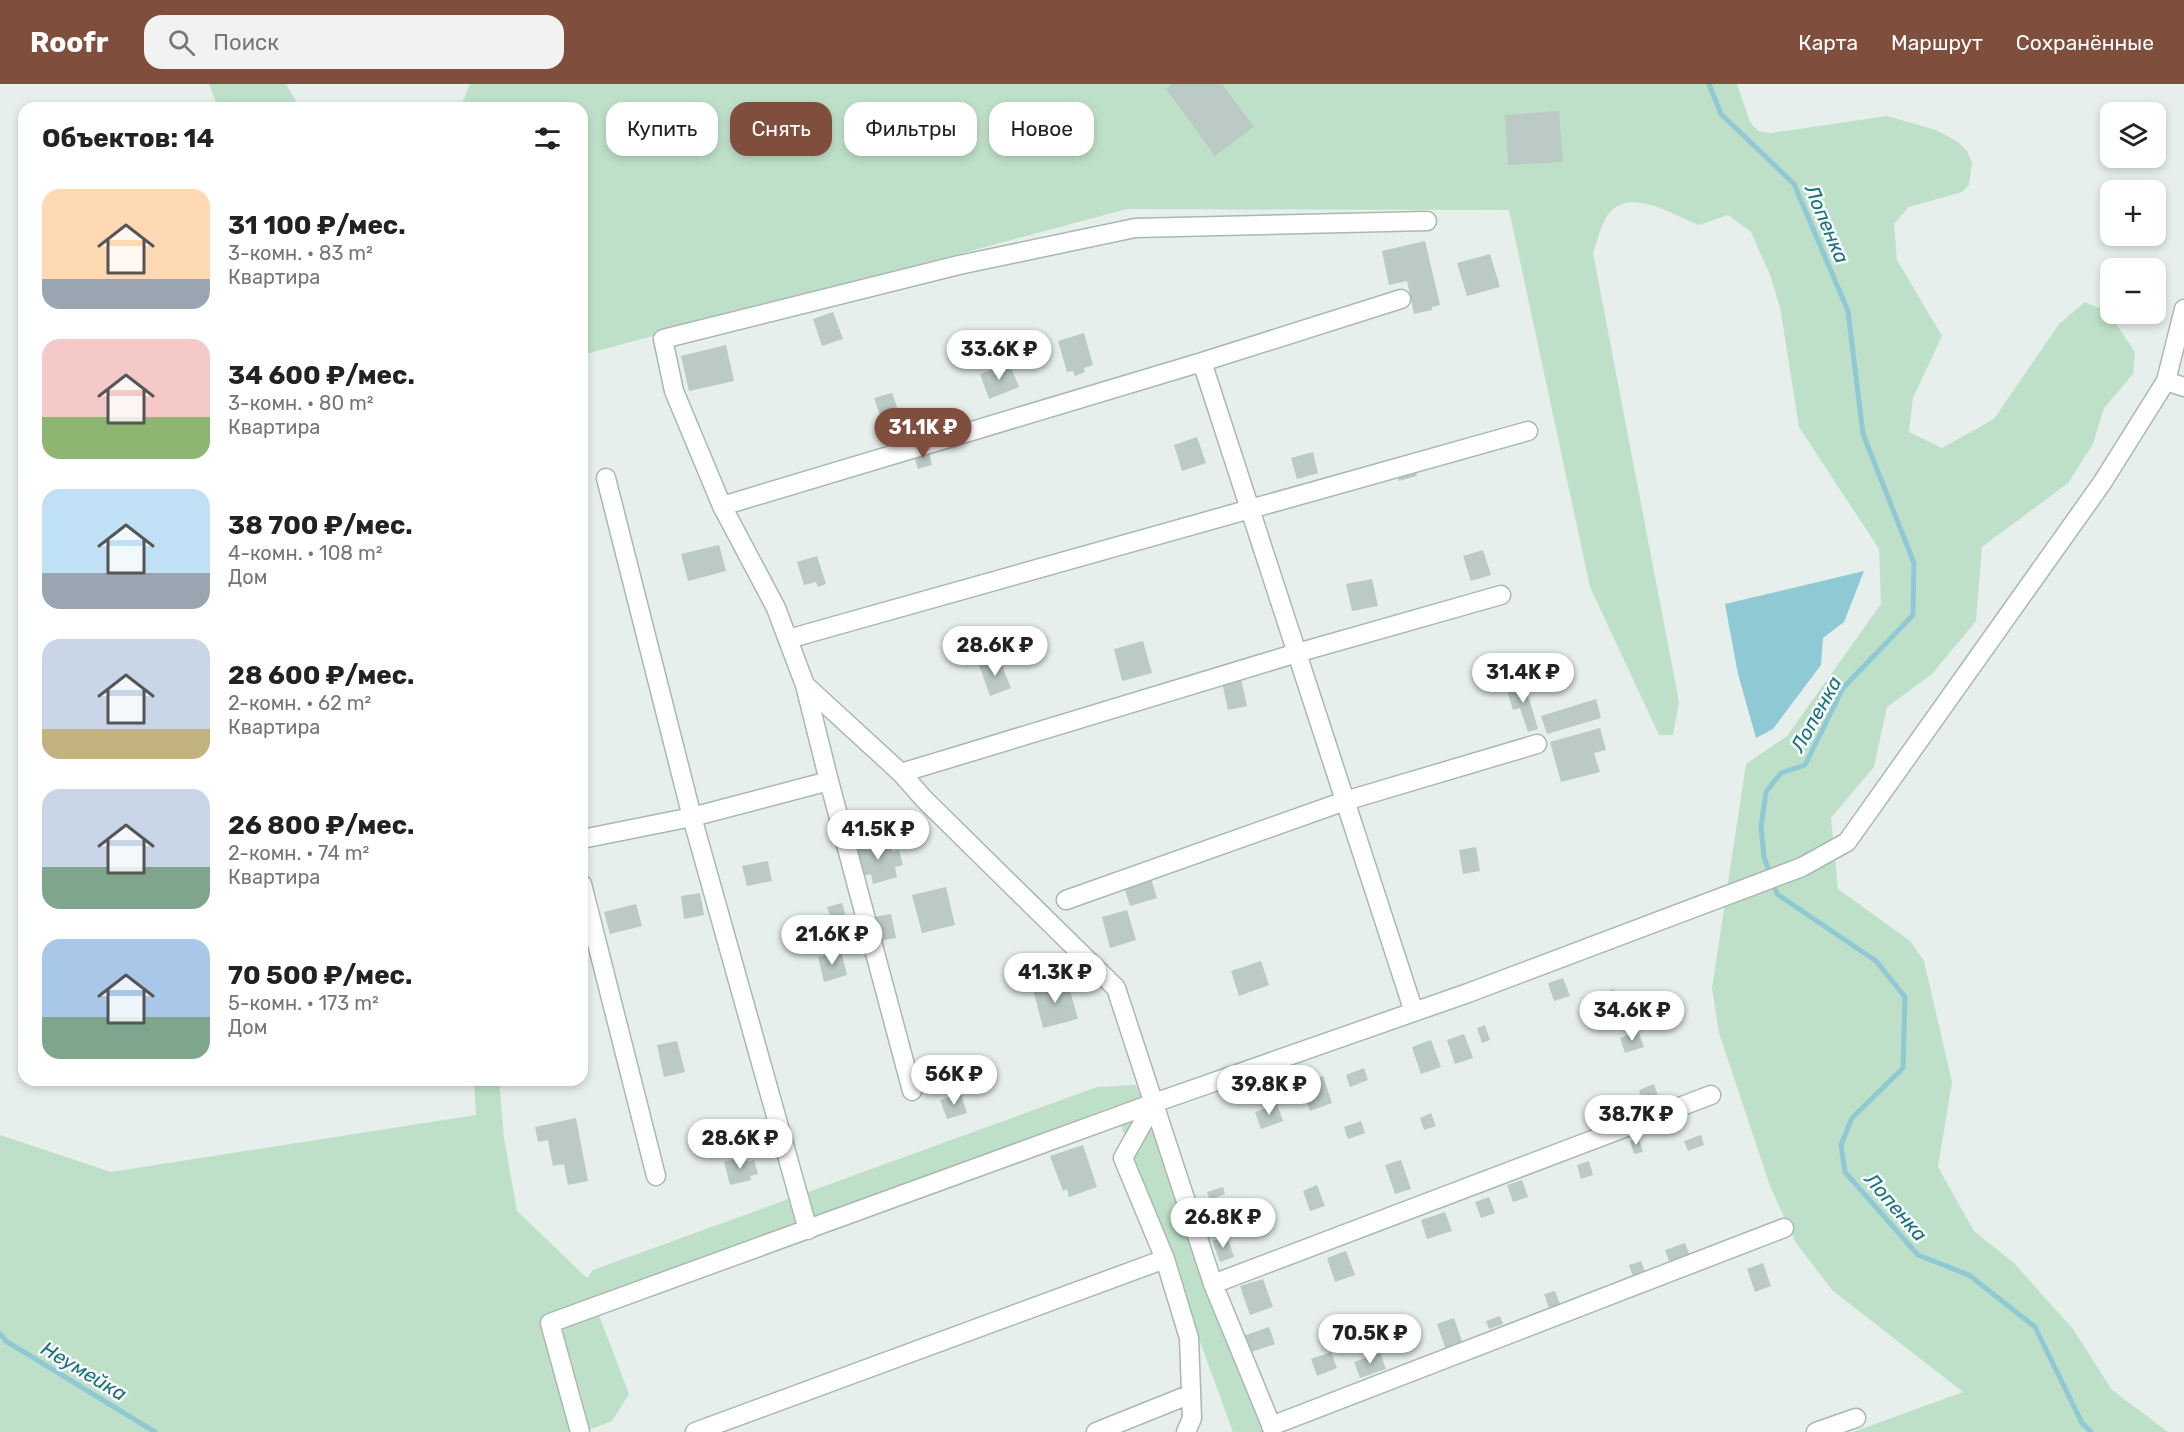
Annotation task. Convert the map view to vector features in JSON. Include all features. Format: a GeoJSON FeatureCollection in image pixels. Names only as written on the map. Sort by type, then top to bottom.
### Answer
{"type":"FeatureCollection","features":[{"type":"Feature","properties":{"kind":"street"},"geometry":{"type":"LineString","coordinates":[[912,1091],[805,685],[776,608],[722,506],[674,391],[663,339],[959,265],[1135,228],[1427,221]]}},
{"type":"Feature","properties":{"kind":"street"},"geometry":{"type":"LineString","coordinates":[[722,506],[1202,362],[1401,299]]}},
{"type":"Feature","properties":{"kind":"street"},"geometry":{"type":"LineString","coordinates":[[580,1432],[550,1323],[1154,1103],[1414,1012],[1802,867],[1847,842],[2102,483],[2166,381],[2184,309]]}},
{"type":"Feature","properties":{"kind":"street"},"geometry":{"type":"LineString","coordinates":[[1202,362],[1414,1012]]}},
{"type":"Feature","properties":{"kind":"street"},"geometry":{"type":"LineString","coordinates":[[2166,381],[2184,387]]}},
{"type":"Feature","properties":{"kind":"street"},"geometry":{"type":"LineString","coordinates":[[788,639],[1528,431]]}},
{"type":"Feature","properties":{"kind":"street"},"geometry":{"type":"LineString","coordinates":[[606,478],[692,817],[808,1230]]}},
{"type":"Feature","properties":{"kind":"street"},"geometry":{"type":"LineString","coordinates":[[901,773],[1297,653],[1501,595]]}},
{"type":"Feature","properties":{"kind":"street"},"geometry":{"type":"LineString","coordinates":[[805,685],[901,773],[924,799],[1116,988],[1213,1284],[1273,1429],[1784,1228]]}},
{"type":"Feature","properties":{"kind":"street"},"geometry":{"type":"LineString","coordinates":[[1065,900],[1345,801],[1537,744]]}},
{"type":"Feature","properties":{"kind":"street"},"geometry":{"type":"LineString","coordinates":[[588,838],[692,817],[829,781]]}},
{"type":"Feature","properties":{"kind":"street"},"geometry":{"type":"LineString","coordinates":[[588,908],[656,1176]]}},
{"type":"Feature","properties":{"kind":"street"},"geometry":{"type":"LineString","coordinates":[[1213,1284],[1711,1095]]}},
{"type":"Feature","properties":{"kind":"street"},"geometry":{"type":"LineString","coordinates":[[1154,1103],[1124,1158],[1165,1259],[1189,1338],[1192,1419],[1186,1432]]}},
{"type":"Feature","properties":{"kind":"street"},"geometry":{"type":"LineString","coordinates":[[696,1432],[1165,1259]]}},
{"type":"Feature","properties":{"kind":"street"},"geometry":{"type":"LineString","coordinates":[[1096,1432],[1191,1394]]}},
{"type":"Feature","properties":{"kind":"street"},"geometry":{"type":"LineString","coordinates":[[1816,1432],[1856,1418]]}},
{"type":"Feature","properties":{"kind":"green space"},"geometry":{"type":"Polygon","coordinates":[[[209,84],[286,84],[296,102],[216,102],[209,84]]]}},
{"type":"Feature","properties":{"kind":"green space"},"geometry":{"type":"Polygon","coordinates":[[[470,84],[1737,84],[1750,122],[1758,131],[1771,133],[1887,116],[1936,130],[1958,142],[1967,151],[1972,162],[1969,185],[1962,192],[1909,207],[1894,224],[1897,260],[1942,336],[1913,398],[1909,432],[1942,448],[1994,419],[2059,324],[2085,302],[2100,309],[2100,324],[2116,324],[2135,352],[2133,374],[2104,408],[2093,444],[2068,483],[1982,547],[1976,621],[1932,674],[1887,707],[1874,767],[1831,818],[1838,889],[1910,941],[1924,961],[1952,1082],[1938,1167],[1974,1231],[2014,1263],[2073,1329],[2112,1390],[2168,1432],[1853,1432],[1963,1392],[1832,1290],[1796,1243],[1770,1186],[1719,1033],[1712,988],[1746,764],[1787,736],[1881,604],[1879,549],[1799,427],[1780,307],[1770,275],[1751,232],[1728,215],[1699,225],[1655,206],[1631,202],[1620,205],[1608,215],[1602,225],[1593,253],[1679,702],[1673,735],[1659,735],[1590,587],[1509,210],[1127,209],[588,353],[588,102],[462,102],[470,84]]]}},
{"type":"Feature","properties":{"kind":"green space"},"geometry":{"type":"Polygon","coordinates":[[[1136,1085],[1273,1432],[1233,1432],[1114,1106],[594,1302],[629,1394],[612,1421],[583,1432],[0,1432],[0,1135],[111,1172],[476,1115],[474,1086],[500,1086],[504,1138],[517,1211],[587,1278],[593,1270],[1097,1087],[1136,1085]]]}},
{"type":"Feature","properties":{"kind":"water"},"geometry":{"type":"Polygon","coordinates":[[[1864,571],[1844,622],[1823,638],[1821,665],[1773,729],[1756,738],[1738,674],[1725,604],[1864,571]]]}},
{"type":"Feature","properties":{"kind":"building"},"geometry":{"type":"Polygon","coordinates":[[[1172,84],[1222,84],[1254,127],[1215,156],[1166,89],[1172,84]]]}},
{"type":"Feature","properties":{"kind":"building"},"geometry":{"type":"Polygon","coordinates":[[[1559,111],[1563,162],[1508,165],[1505,115],[1559,111]]]}},
{"type":"Feature","properties":{"kind":"building"},"geometry":{"type":"Polygon","coordinates":[[[1425,241],[1440,305],[1432,307],[1432,310],[1414,314],[1407,281],[1389,285],[1382,251],[1425,241]]]}},
{"type":"Feature","properties":{"kind":"building"},"geometry":{"type":"Polygon","coordinates":[[[1490,254],[1500,287],[1467,296],[1457,263],[1490,254]]]}},
{"type":"Feature","properties":{"kind":"building"},"geometry":{"type":"Polygon","coordinates":[[[833,312],[843,339],[822,346],[813,319],[833,312]]]}},
{"type":"Feature","properties":{"kind":"building"},"geometry":{"type":"Polygon","coordinates":[[[1084,333],[1093,365],[1084,368],[1085,372],[1075,376],[1073,371],[1067,372],[1058,341],[1084,333]]]}},
{"type":"Feature","properties":{"kind":"building"},"geometry":{"type":"Polygon","coordinates":[[[726,345],[734,381],[689,391],[681,356],[726,345]]]}},
{"type":"Feature","properties":{"kind":"building"},"geometry":{"type":"Polygon","coordinates":[[[1009,363],[1019,387],[989,399],[980,374],[1009,363]]]}},
{"type":"Feature","properties":{"kind":"building"},"geometry":{"type":"Polygon","coordinates":[[[892,393],[899,413],[881,418],[874,398],[892,393]]]}},
{"type":"Feature","properties":{"kind":"building"},"geometry":{"type":"Polygon","coordinates":[[[1197,437],[1206,463],[1182,471],[1174,445],[1197,437]]]}},
{"type":"Feature","properties":{"kind":"building"},"geometry":{"type":"Polygon","coordinates":[[[928,449],[932,465],[918,469],[913,453],[928,449]]]}},
{"type":"Feature","properties":{"kind":"building"},"geometry":{"type":"Polygon","coordinates":[[[1313,452],[1318,473],[1297,479],[1291,458],[1313,452]]]}},
{"type":"Feature","properties":{"kind":"building"},"geometry":{"type":"Polygon","coordinates":[[[1414,465],[1417,476],[1399,481],[1396,470],[1414,465]]]}},
{"type":"Feature","properties":{"kind":"building"},"geometry":{"type":"Polygon","coordinates":[[[719,545],[726,571],[688,581],[681,554],[719,545]]]}},
{"type":"Feature","properties":{"kind":"building"},"geometry":{"type":"Polygon","coordinates":[[[1483,550],[1491,575],[1471,581],[1463,556],[1483,550]]]}},
{"type":"Feature","properties":{"kind":"building"},"geometry":{"type":"Polygon","coordinates":[[[817,556],[826,584],[818,587],[816,582],[804,585],[797,562],[817,556]]]}},
{"type":"Feature","properties":{"kind":"building"},"geometry":{"type":"Polygon","coordinates":[[[1372,579],[1378,606],[1352,611],[1346,584],[1372,579]]]}},
{"type":"Feature","properties":{"kind":"building"},"geometry":{"type":"Polygon","coordinates":[[[1143,641],[1152,673],[1122,681],[1114,649],[1143,641]]]}},
{"type":"Feature","properties":{"kind":"building"},"geometry":{"type":"Polygon","coordinates":[[[999,658],[1011,688],[990,696],[979,665],[999,658]]]}},
{"type":"Feature","properties":{"kind":"building"},"geometry":{"type":"Polygon","coordinates":[[[1241,678],[1247,706],[1228,710],[1222,682],[1241,678]]]}},
{"type":"Feature","properties":{"kind":"building"},"geometry":{"type":"Polygon","coordinates":[[[1524,682],[1538,729],[1528,732],[1520,708],[1513,710],[1506,687],[1524,682]]]}},
{"type":"Feature","properties":{"kind":"building"},"geometry":{"type":"Polygon","coordinates":[[[1596,699],[1601,718],[1547,734],[1541,716],[1596,699]]]}},
{"type":"Feature","properties":{"kind":"building"},"geometry":{"type":"Polygon","coordinates":[[[1600,728],[1606,750],[1594,753],[1600,772],[1561,782],[1550,742],[1600,728]]]}},
{"type":"Feature","properties":{"kind":"building"},"geometry":{"type":"Polygon","coordinates":[[[870,839],[874,850],[890,845],[892,852],[899,850],[903,865],[895,867],[897,877],[873,884],[871,874],[863,876],[854,843],[870,839]]]}},
{"type":"Feature","properties":{"kind":"building"},"geometry":{"type":"Polygon","coordinates":[[[1476,847],[1480,871],[1463,874],[1459,850],[1476,847]]]}},
{"type":"Feature","properties":{"kind":"building"},"geometry":{"type":"Polygon","coordinates":[[[768,861],[772,881],[747,886],[742,866],[768,861]]]}},
{"type":"Feature","properties":{"kind":"building"},"geometry":{"type":"Polygon","coordinates":[[[1149,872],[1157,898],[1130,906],[1122,880],[1149,872]]]}},
{"type":"Feature","properties":{"kind":"building"},"geometry":{"type":"Polygon","coordinates":[[[946,887],[955,925],[922,933],[912,895],[946,887]]]}},
{"type":"Feature","properties":{"kind":"building"},"geometry":{"type":"Polygon","coordinates":[[[700,893],[704,915],[684,919],[681,896],[700,893]]]}},
{"type":"Feature","properties":{"kind":"building"},"geometry":{"type":"Polygon","coordinates":[[[842,903],[846,917],[832,921],[827,907],[842,903]]]}},
{"type":"Feature","properties":{"kind":"building"},"geometry":{"type":"Polygon","coordinates":[[[636,904],[642,926],[610,934],[604,912],[636,904]]]}},
{"type":"Feature","properties":{"kind":"building"},"geometry":{"type":"Polygon","coordinates":[[[1127,910],[1136,940],[1110,948],[1102,917],[1127,910]]]}},
{"type":"Feature","properties":{"kind":"building"},"geometry":{"type":"Polygon","coordinates":[[[891,914],[896,938],[878,941],[873,917],[891,914]]]}},
{"type":"Feature","properties":{"kind":"building"},"geometry":{"type":"Polygon","coordinates":[[[841,951],[847,975],[824,982],[818,957],[841,951]]]}},
{"type":"Feature","properties":{"kind":"building"},"geometry":{"type":"Polygon","coordinates":[[[1261,961],[1269,985],[1239,996],[1231,971],[1261,961]]]}},
{"type":"Feature","properties":{"kind":"building"},"geometry":{"type":"Polygon","coordinates":[[[1563,978],[1570,996],[1554,1001],[1548,983],[1563,978]]]}},
{"type":"Feature","properties":{"kind":"building"},"geometry":{"type":"Polygon","coordinates":[[[1067,980],[1078,1019],[1043,1028],[1033,989],[1067,980]]]}},
{"type":"Feature","properties":{"kind":"building"},"geometry":{"type":"Polygon","coordinates":[[[1614,989],[1619,1003],[1609,1007],[1604,993],[1614,989]]]}},
{"type":"Feature","properties":{"kind":"building"},"geometry":{"type":"Polygon","coordinates":[[[1485,1025],[1490,1040],[1482,1043],[1477,1028],[1485,1025]]]}},
{"type":"Feature","properties":{"kind":"building"},"geometry":{"type":"Polygon","coordinates":[[[1638,1031],[1644,1047],[1625,1053],[1620,1038],[1638,1031]]]}},
{"type":"Feature","properties":{"kind":"building"},"geometry":{"type":"Polygon","coordinates":[[[1464,1034],[1473,1058],[1455,1064],[1447,1040],[1464,1034]]]}},
{"type":"Feature","properties":{"kind":"building"},"geometry":{"type":"Polygon","coordinates":[[[1431,1040],[1441,1067],[1421,1074],[1412,1047],[1431,1040]]]}},
{"type":"Feature","properties":{"kind":"building"},"geometry":{"type":"Polygon","coordinates":[[[677,1041],[685,1072],[664,1077],[657,1045],[677,1041]]]}},
{"type":"Feature","properties":{"kind":"building"},"geometry":{"type":"Polygon","coordinates":[[[1364,1068],[1368,1080],[1350,1087],[1346,1075],[1364,1068]]]}},
{"type":"Feature","properties":{"kind":"building"},"geometry":{"type":"Polygon","coordinates":[[[1323,1076],[1332,1103],[1310,1111],[1301,1084],[1323,1076]]]}},
{"type":"Feature","properties":{"kind":"building"},"geometry":{"type":"Polygon","coordinates":[[[1654,1084],[1659,1099],[1643,1104],[1639,1090],[1654,1084]]]}},
{"type":"Feature","properties":{"kind":"building"},"geometry":{"type":"Polygon","coordinates":[[[961,1094],[967,1113],[947,1119],[940,1100],[961,1094]]]}},
{"type":"Feature","properties":{"kind":"building"},"geometry":{"type":"Polygon","coordinates":[[[1277,1104],[1283,1121],[1261,1129],[1255,1112],[1277,1104]]]}},
{"type":"Feature","properties":{"kind":"building"},"geometry":{"type":"Polygon","coordinates":[[[1431,1113],[1436,1126],[1424,1130],[1420,1118],[1431,1113]]]}},
{"type":"Feature","properties":{"kind":"building"},"geometry":{"type":"Polygon","coordinates":[[[576,1118],[588,1181],[568,1185],[564,1164],[553,1166],[548,1140],[538,1142],[535,1127],[576,1118]]]}},
{"type":"Feature","properties":{"kind":"building"},"geometry":{"type":"Polygon","coordinates":[[[1361,1121],[1365,1133],[1348,1139],[1344,1127],[1361,1121]]]}},
{"type":"Feature","properties":{"kind":"building"},"geometry":{"type":"Polygon","coordinates":[[[1701,1135],[1704,1145],[1688,1151],[1684,1141],[1701,1135]]]}},
{"type":"Feature","properties":{"kind":"building"},"geometry":{"type":"Polygon","coordinates":[[[1638,1138],[1643,1152],[1634,1154],[1630,1141],[1638,1138]]]}},
{"type":"Feature","properties":{"kind":"building"},"geometry":{"type":"Polygon","coordinates":[[[1083,1145],[1097,1187],[1069,1197],[1067,1189],[1063,1191],[1050,1156],[1083,1145]]]}},
{"type":"Feature","properties":{"kind":"building"},"geometry":{"type":"Polygon","coordinates":[[[746,1156],[748,1162],[754,1160],[758,1174],[750,1176],[751,1180],[730,1185],[724,1162],[746,1156]]]}},
{"type":"Feature","properties":{"kind":"building"},"geometry":{"type":"Polygon","coordinates":[[[1401,1160],[1411,1189],[1395,1194],[1385,1165],[1401,1160]]]}},
{"type":"Feature","properties":{"kind":"building"},"geometry":{"type":"Polygon","coordinates":[[[1589,1161],[1593,1175],[1581,1179],[1577,1165],[1589,1161]]]}},
{"type":"Feature","properties":{"kind":"building"},"geometry":{"type":"Polygon","coordinates":[[[1522,1180],[1528,1197],[1513,1202],[1507,1185],[1522,1180]]]}},
{"type":"Feature","properties":{"kind":"building"},"geometry":{"type":"Polygon","coordinates":[[[1317,1185],[1325,1206],[1310,1211],[1303,1191],[1317,1185]]]}},
{"type":"Feature","properties":{"kind":"building"},"geometry":{"type":"Polygon","coordinates":[[[1223,1187],[1225,1194],[1210,1200],[1207,1192],[1223,1187]]]}},
{"type":"Feature","properties":{"kind":"building"},"geometry":{"type":"Polygon","coordinates":[[[1489,1197],[1495,1213],[1481,1218],[1475,1202],[1489,1197]]]}},
{"type":"Feature","properties":{"kind":"building"},"geometry":{"type":"Polygon","coordinates":[[[1445,1212],[1452,1231],[1427,1239],[1421,1220],[1445,1212]]]}},
{"type":"Feature","properties":{"kind":"building"},"geometry":{"type":"Polygon","coordinates":[[[1227,1236],[1234,1257],[1220,1262],[1212,1241],[1227,1236]]]}},
{"type":"Feature","properties":{"kind":"building"},"geometry":{"type":"Polygon","coordinates":[[[1685,1243],[1690,1256],[1670,1264],[1665,1250],[1685,1243]]]}},
{"type":"Feature","properties":{"kind":"building"},"geometry":{"type":"Polygon","coordinates":[[[1346,1251],[1355,1275],[1335,1282],[1327,1258],[1346,1251]]]}},
{"type":"Feature","properties":{"kind":"building"},"geometry":{"type":"Polygon","coordinates":[[[1641,1261],[1645,1272],[1633,1277],[1629,1265],[1641,1261]]]}},
{"type":"Feature","properties":{"kind":"building"},"geometry":{"type":"Polygon","coordinates":[[[1763,1263],[1771,1286],[1755,1292],[1747,1269],[1763,1263]]]}},
{"type":"Feature","properties":{"kind":"building"},"geometry":{"type":"Polygon","coordinates":[[[1263,1279],[1273,1307],[1250,1315],[1240,1286],[1263,1279]]]}},
{"type":"Feature","properties":{"kind":"building"},"geometry":{"type":"Polygon","coordinates":[[[1555,1291],[1560,1304],[1549,1308],[1544,1294],[1555,1291]]]}},
{"type":"Feature","properties":{"kind":"building"},"geometry":{"type":"Polygon","coordinates":[[[1500,1316],[1503,1324],[1489,1329],[1486,1321],[1500,1316]]]}},
{"type":"Feature","properties":{"kind":"building"},"geometry":{"type":"Polygon","coordinates":[[[1454,1318],[1463,1344],[1446,1350],[1437,1324],[1454,1318]]]}},
{"type":"Feature","properties":{"kind":"building"},"geometry":{"type":"Polygon","coordinates":[[[1269,1327],[1275,1344],[1246,1354],[1240,1337],[1269,1327]]]}},
{"type":"Feature","properties":{"kind":"building"},"geometry":{"type":"Polygon","coordinates":[[[1331,1352],[1337,1368],[1317,1376],[1311,1359],[1331,1352]]]}},
{"type":"Feature","properties":{"kind":"building"},"geometry":{"type":"Polygon","coordinates":[[[1380,1352],[1386,1369],[1360,1378],[1354,1362],[1380,1352]]]}},
{"type":"Feature","properties":{"kind":"waterway","name":"Лопенка"},"geometry":{"type":"LineString","coordinates":[[1709,84],[1721,114],[1794,184],[1848,311],[1863,434],[1914,563],[1913,615],[1843,688],[1805,765],[1781,773],[1766,792],[1761,827],[1764,857],[1777,894],[1876,961],[1905,997],[1903,1068],[1852,1118],[1841,1145],[1845,1172],[1918,1255],[1969,1275],[2035,1327],[2082,1423],[2091,1432]]}},
{"type":"Feature","properties":{"kind":"waterway","name":"Неумейка"},"geometry":{"type":"LineString","coordinates":[[0,1334],[6,1341],[155,1432]]}}]}
